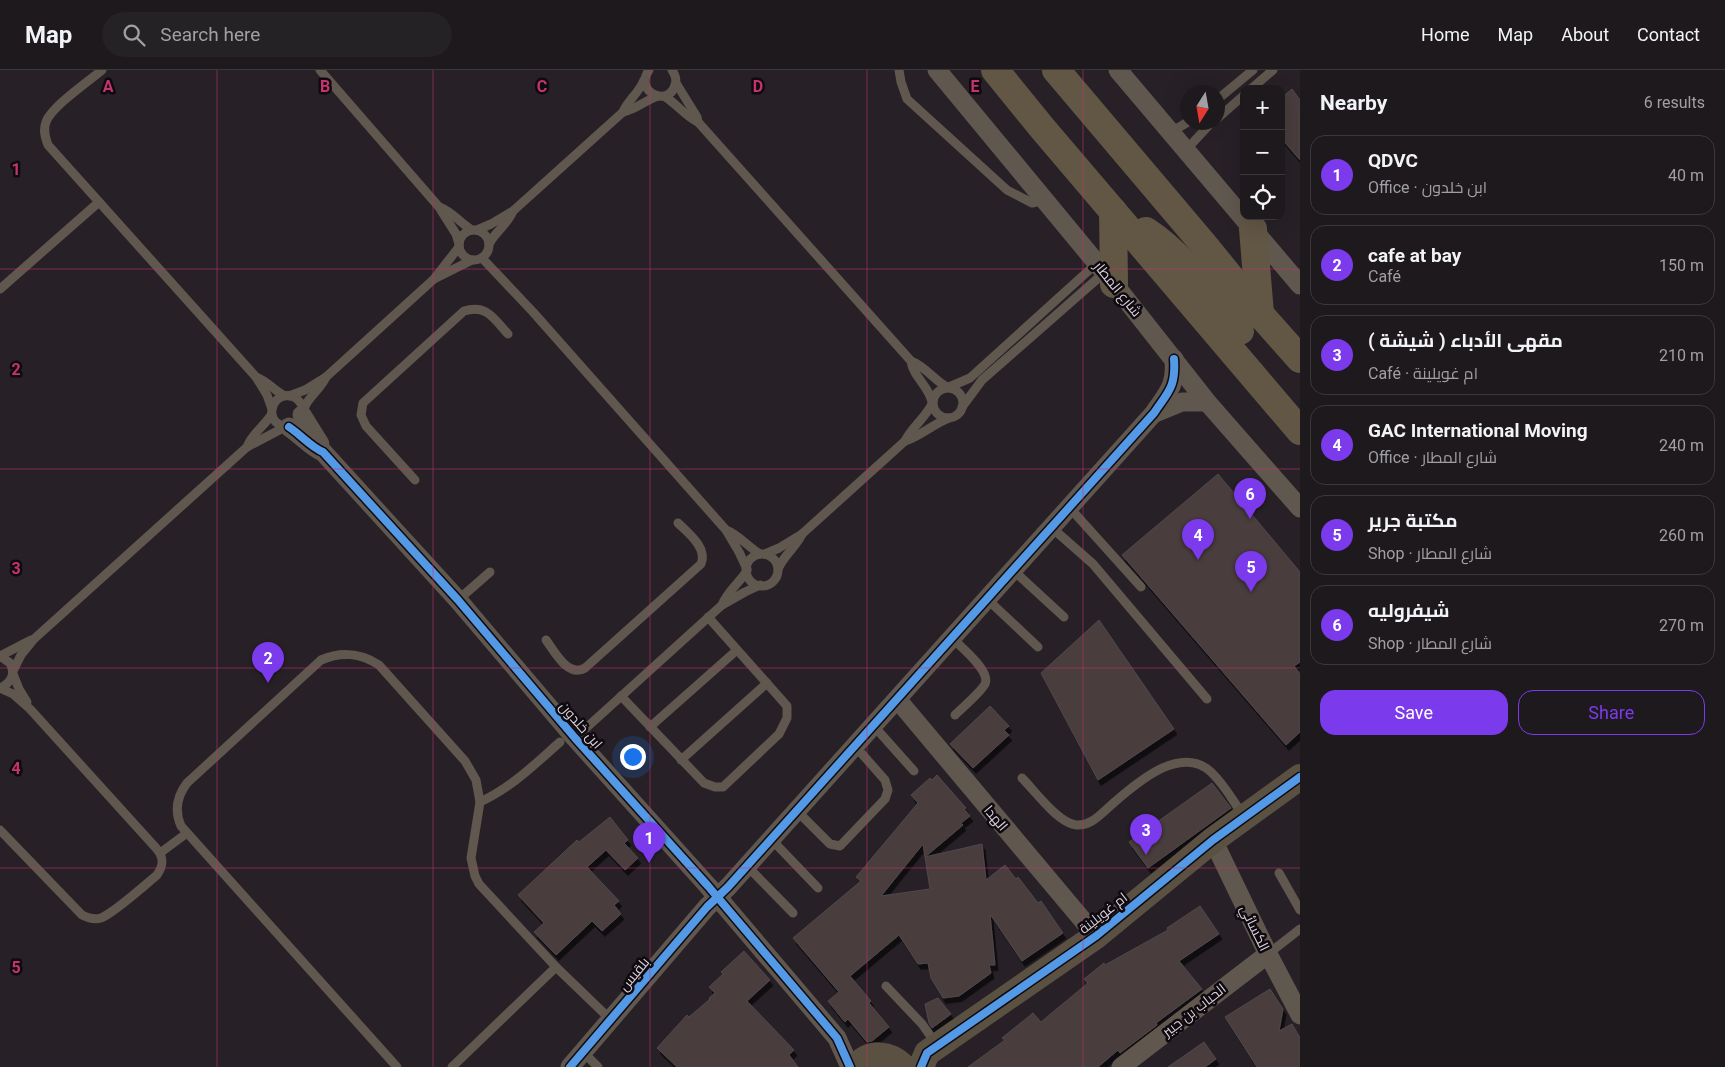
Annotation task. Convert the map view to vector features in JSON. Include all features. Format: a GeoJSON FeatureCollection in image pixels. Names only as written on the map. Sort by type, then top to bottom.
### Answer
{"type":"FeatureCollection","features":[{"type":"Feature","properties":{"kind":"main road"},"geometry":{"type":"LineString","coordinates":[[995,70],[1042,129],[1300,431]]}},
{"type":"Feature","properties":{"kind":"main road"},"geometry":{"type":"LineString","coordinates":[[1056,70],[1260,314],[1300,359]]}},
{"type":"Feature","properties":{"kind":"main road"},"geometry":{"type":"LineString","coordinates":[[1105,273],[1118,216]]}},
{"type":"Feature","properties":{"kind":"main road"},"geometry":{"type":"LineString","coordinates":[[1118,216],[1164,243],[1180,259],[1300,402]]}},
{"type":"Feature","properties":{"kind":"main road"},"geometry":{"type":"LineString","coordinates":[[1253,230],[1260,314]]}},
{"type":"Feature","properties":{"kind":"street","name":"شارع المطار"},"geometry":{"type":"LineString","coordinates":[[937,70],[1105,273],[1207,402],[1300,508]]}},
{"type":"Feature","properties":{"kind":"street"},"geometry":{"type":"LineString","coordinates":[[1118,70],[1300,285]]}},
{"type":"Feature","properties":{"kind":"street","name":"بلقيس"},"geometry":{"type":"LineString","coordinates":[[570,1067],[707,907],[718,898],[747,866],[1154,413],[1168,395],[1173,382],[1174,359]]}},
{"type":"Feature","properties":{"kind":"street"},"geometry":{"type":"LineString","coordinates":[[1154,413],[1182,402],[1207,402]]}},
{"type":"Feature","properties":{"kind":"street","name":"ابن خلدون"},"geometry":{"type":"LineString","coordinates":[[295,420],[304,437],[323,452],[458,600],[568,740],[718,898],[838,1038],[850,1067]]}},
{"type":"Feature","properties":{"kind":"street","name":"الهدا"},"geometry":{"type":"LineString","coordinates":[[897,699],[1096,936]]}},
{"type":"Feature","properties":{"kind":"street","name":"ام غويلينة"},"geometry":{"type":"LineString","coordinates":[[928,1056],[1096,936],[1213,840],[1300,777]]}},
{"type":"Feature","properties":{"kind":"street","name":"الكسائي"},"geometry":{"type":"LineString","coordinates":[[1213,840],[1300,1015]]}},
{"type":"Feature","properties":{"kind":"street","name":"الحباب بن جبير"},"geometry":{"type":"LineString","coordinates":[[1120,1067],[1268,954]]}},
{"type":"Feature","properties":{"kind":"street","name":"ابن خلدون"},"geometry":{"type":"LineString","coordinates":[[838,1038],[881,1061]]}},
{"type":"Feature","properties":{"kind":"street"},"geometry":{"type":"LineString","coordinates":[[881,1061],[928,1056]]}},
{"type":"Feature","properties":{"kind":"lane"},"geometry":{"type":"LineString","coordinates":[[102,70],[58,106],[46,120],[44,132],[48,145],[256,377],[266,395],[276,422],[295,420]]}},
{"type":"Feature","properties":{"kind":"lane"},"geometry":{"type":"LineString","coordinates":[[320,70],[439,207],[452,228],[462,254],[472,260]]}},
{"type":"Feature","properties":{"kind":"lane"},"geometry":{"type":"LineString","coordinates":[[672,70],[698,122]]}},
{"type":"Feature","properties":{"kind":"lane"},"geometry":{"type":"LineString","coordinates":[[623,112],[629,111],[644,101],[672,92],[682,70]]}},
{"type":"Feature","properties":{"kind":"lane"},"geometry":{"type":"LineString","coordinates":[[900,70],[901,82],[907,99],[1007,190],[1032,202],[1045,200]]}},
{"type":"Feature","properties":{"kind":"lane"},"geometry":{"type":"LineString","coordinates":[[1225,92],[1253,70]]}},
{"type":"Feature","properties":{"kind":"lane"},"geometry":{"type":"LineString","coordinates":[[1256,85],[1273,70]]}},
{"type":"Feature","properties":{"kind":"lane"},"geometry":{"type":"LineString","coordinates":[[645,74],[647,88],[650,92],[679,106],[691,119],[698,122],[911,361],[921,366],[938,381],[959,392],[962,397],[962,407]]}},
{"type":"Feature","properties":{"kind":"lane"},"geometry":{"type":"LineString","coordinates":[[247,447],[251,439],[263,426],[276,400],[305,390],[326,377],[434,280],[455,254],[462,236],[491,224],[513,211],[623,112],[639,91],[645,74]]}},
{"type":"Feature","properties":{"kind":"lane"},"geometry":{"type":"LineString","coordinates":[[1225,112],[1240,99]]}},
{"type":"Feature","properties":{"kind":"lane"},"geometry":{"type":"LineString","coordinates":[[1171,132],[1180,127]]}},
{"type":"Feature","properties":{"kind":"lane"},"geometry":{"type":"LineString","coordinates":[[1186,150],[1205,130]]}},
{"type":"Feature","properties":{"kind":"lane"},"geometry":{"type":"LineString","coordinates":[[0,289],[99,202]]}},
{"type":"Feature","properties":{"kind":"lane"},"geometry":{"type":"LineString","coordinates":[[439,207],[447,210],[460,222],[484,234],[489,244]]}},
{"type":"Feature","properties":{"kind":"lane"},"geometry":{"type":"LineString","coordinates":[[434,280],[472,260],[482,258],[488,252],[492,239],[509,219],[513,211]]}},
{"type":"Feature","properties":{"kind":"lane"},"geometry":{"type":"LineString","coordinates":[[482,258],[533,312],[726,530],[740,552],[752,582],[760,585]]}},
{"type":"Feature","properties":{"kind":"lane"},"geometry":{"type":"LineString","coordinates":[[722,605],[726,597],[739,584],[747,570],[749,561],[779,548],[802,534],[905,441],[925,417],[937,392],[970,378],[1105,273]]}},
{"type":"Feature","properties":{"kind":"lane"},"geometry":{"type":"LineString","coordinates":[[905,441],[915,438],[932,426],[957,415],[982,380],[1105,273]]}},
{"type":"Feature","properties":{"kind":"lane"},"geometry":{"type":"LineString","coordinates":[[414,480],[366,426],[361,415],[363,404],[464,311],[472,309],[487,311],[508,334]]}},
{"type":"Feature","properties":{"kind":"lane"},"geometry":{"type":"LineString","coordinates":[[911,361],[913,370],[930,393],[936,412],[948,418]]}},
{"type":"Feature","properties":{"kind":"lane"},"geometry":{"type":"LineString","coordinates":[[256,377],[274,390],[300,402],[295,420]]}},
{"type":"Feature","properties":{"kind":"lane"},"geometry":{"type":"LineString","coordinates":[[0,688],[11,680],[21,655],[34,639],[247,447],[295,420],[323,384],[326,377]]}},
{"type":"Feature","properties":{"kind":"lane"},"geometry":{"type":"LineString","coordinates":[[1069,507],[1141,587]]}},
{"type":"Feature","properties":{"kind":"lane"},"geometry":{"type":"LineString","coordinates":[[546,640],[569,668],[577,671],[585,668],[701,564],[703,556],[701,548],[678,523]]}},
{"type":"Feature","properties":{"kind":"lane"},"geometry":{"type":"LineString","coordinates":[[1051,527],[1093,564],[1206,699]]}},
{"type":"Feature","properties":{"kind":"lane"},"geometry":{"type":"LineString","coordinates":[[726,530],[734,534],[747,546],[772,558],[778,568]]}},
{"type":"Feature","properties":{"kind":"lane"},"geometry":{"type":"LineString","coordinates":[[480,802],[503,790],[568,740],[621,696],[722,605],[745,592],[773,581],[780,563],[798,542],[802,534]]}},
{"type":"Feature","properties":{"kind":"lane"},"geometry":{"type":"LineString","coordinates":[[1013,570],[1064,617]]}},
{"type":"Feature","properties":{"kind":"lane"},"geometry":{"type":"LineString","coordinates":[[458,600],[490,572]]}},
{"type":"Feature","properties":{"kind":"lane"},"geometry":{"type":"LineString","coordinates":[[987,599],[1038,647]]}},
{"type":"Feature","properties":{"kind":"lane"},"geometry":{"type":"LineString","coordinates":[[621,696],[704,783],[715,788],[724,787],[779,734],[787,718],[787,706],[708,617]]}},
{"type":"Feature","properties":{"kind":"lane"},"geometry":{"type":"LineString","coordinates":[[952,638],[983,670],[986,678],[984,685],[955,716]]}},
{"type":"Feature","properties":{"kind":"lane"},"geometry":{"type":"LineString","coordinates":[[30,709],[19,689],[10,663],[0,656],[34,639]]}},
{"type":"Feature","properties":{"kind":"lane"},"geometry":{"type":"LineString","coordinates":[[650,727],[737,650]]}},
{"type":"Feature","properties":{"kind":"lane"},"geometry":{"type":"LineString","coordinates":[[396,1067],[187,833],[178,819],[178,797],[187,783],[321,660],[338,654],[364,656],[379,665],[464,761],[476,780],[480,802],[471,858],[475,876],[485,891],[556,967],[611,1020]]}},
{"type":"Feature","properties":{"kind":"lane"},"geometry":{"type":"LineString","coordinates":[[682,760],[767,683]]}},
{"type":"Feature","properties":{"kind":"lane"},"geometry":{"type":"LineString","coordinates":[[0,688],[13,694],[30,709],[160,853],[163,860],[162,868],[157,875],[108,914],[95,919],[82,915],[0,830]]}},
{"type":"Feature","properties":{"kind":"lane"},"geometry":{"type":"LineString","coordinates":[[873,725],[914,771]]}},
{"type":"Feature","properties":{"kind":"lane"},"geometry":{"type":"LineString","coordinates":[[797,810],[830,844],[840,846],[885,799],[888,790],[885,780],[855,746]]}},
{"type":"Feature","properties":{"kind":"lane"},"geometry":{"type":"LineString","coordinates":[[1022,778],[1062,819],[1076,825],[1090,823],[1126,792],[1162,768],[1174,763],[1185,762],[1202,766],[1210,771],[1244,817]]}},
{"type":"Feature","properties":{"kind":"lane"},"geometry":{"type":"LineString","coordinates":[[160,853],[187,833]]}},
{"type":"Feature","properties":{"kind":"lane"},"geometry":{"type":"LineString","coordinates":[[771,839],[818,888]]}},
{"type":"Feature","properties":{"kind":"lane"},"geometry":{"type":"LineString","coordinates":[[747,866],[793,913]]}},
{"type":"Feature","properties":{"kind":"lane"},"geometry":{"type":"LineString","coordinates":[[1279,873],[1300,910]]}},
{"type":"Feature","properties":{"kind":"lane"},"geometry":{"type":"LineString","coordinates":[[1268,954],[1300,929]]}},
{"type":"Feature","properties":{"kind":"lane"},"geometry":{"type":"LineString","coordinates":[[452,1067],[556,967]]}},
{"type":"Feature","properties":{"kind":"lane"},"geometry":{"type":"LineString","coordinates":[[886,986],[922,1024],[928,1056]]}},
{"type":"Feature","properties":{"kind":"lane"},"geometry":{"type":"LineString","coordinates":[[583,1052],[598,1067]]}},
{"type":"Feature","properties":{"kind":"building"},"geometry":{"type":"Polygon","coordinates":[[[1292,89],[1300,100],[1300,160],[1285,143],[1285,95],[1292,89]]]}},
{"type":"Feature","properties":{"kind":"building"},"geometry":{"type":"Polygon","coordinates":[[[1218,474],[1300,572],[1300,662],[1294,666],[1300,674],[1300,732],[1286,745],[1122,555],[1218,474]]]}},
{"type":"Feature","properties":{"kind":"building"},"geometry":{"type":"Polygon","coordinates":[[[1099,620],[1174,729],[1098,780],[1041,673],[1099,620]]]}},
{"type":"Feature","properties":{"kind":"building"},"geometry":{"type":"Polygon","coordinates":[[[990,706],[1009,726],[1004,730],[1009,735],[973,768],[950,744],[990,706]]]}},
{"type":"Feature","properties":{"kind":"building"},"geometry":{"type":"Polygon","coordinates":[[[937,775],[966,808],[964,809],[970,816],[961,823],[963,825],[925,857],[982,844],[986,880],[1005,865],[1016,879],[1018,877],[1038,903],[1041,901],[1063,933],[1022,961],[990,914],[995,965],[989,965],[991,973],[959,996],[943,998],[931,978],[928,963],[918,964],[899,935],[850,976],[889,1027],[872,1041],[867,1042],[848,1019],[845,1022],[828,1001],[839,992],[793,938],[861,881],[856,877],[918,803],[911,795],[930,778],[932,780],[937,775]],[[923,844],[881,896],[930,889],[923,844]]]}},
{"type":"Feature","properties":{"kind":"building"},"geometry":{"type":"Polygon","coordinates":[[[1212,783],[1231,808],[1148,868],[1129,842],[1212,783]]]}},
{"type":"Feature","properties":{"kind":"building"},"geometry":{"type":"Polygon","coordinates":[[[610,817],[628,840],[624,843],[638,858],[625,870],[606,850],[587,867],[619,901],[614,905],[621,914],[602,931],[592,921],[556,955],[534,932],[544,923],[518,895],[577,840],[579,842],[610,817]]]}},
{"type":"Feature","properties":{"kind":"building"},"geometry":{"type":"Polygon","coordinates":[[[1200,906],[1219,934],[1179,961],[1202,989],[1120,1053],[1118,1050],[1098,1067],[968,1067],[1005,1040],[1002,1038],[1033,1013],[1041,1022],[1088,983],[1084,979],[1104,963],[1105,965],[1168,930],[1167,928],[1200,906]]]}},
{"type":"Feature","properties":{"kind":"building"},"geometry":{"type":"Polygon","coordinates":[[[744,951],[770,980],[747,1001],[794,1050],[789,1055],[798,1067],[677,1067],[657,1048],[687,1015],[689,1017],[710,999],[715,993],[709,987],[723,974],[721,972],[744,951]]]}},
{"type":"Feature","properties":{"kind":"building"},"geometry":{"type":"Polygon","coordinates":[[[1270,989],[1283,1009],[1279,1031],[1292,1024],[1300,1038],[1300,1067],[1257,1067],[1225,1017],[1270,989]]]}},
{"type":"Feature","properties":{"kind":"building"},"geometry":{"type":"Polygon","coordinates":[[[938,998],[951,1014],[932,1028],[925,1004],[938,998]]]}},
{"type":"Feature","properties":{"kind":"building"},"geometry":{"type":"Polygon","coordinates":[[[1204,1042],[1216,1059],[1205,1067],[1168,1067],[1204,1042]]]}},
{"type":"Feature","properties":{"kind":"cycle path"},"geometry":{"type":"LineString","coordinates":[[570,1067],[707,907],[728,887],[1154,413],[1170,389],[1174,376],[1174,359]]}},
{"type":"Feature","properties":{"kind":"cycle path"},"geometry":{"type":"LineString","coordinates":[[289,427],[323,452],[458,600],[575,738],[708,886],[837,1038],[850,1067]]}},
{"type":"Feature","properties":{"kind":"cycle path"},"geometry":{"type":"LineString","coordinates":[[921,1067],[927,1053],[1096,936],[1213,840],[1300,777]]}},
{"type":"Feature","properties":{"kind":"place","name":"شيفروليه"},"geometry":{"type":"Point","coordinates":[1250,519]}},
{"type":"Feature","properties":{"kind":"place","name":"GAC International Moving"},"geometry":{"type":"Point","coordinates":[1198,560]}},
{"type":"Feature","properties":{"kind":"place","name":"مكتبة جرير"},"geometry":{"type":"Point","coordinates":[1251,592]}},
{"type":"Feature","properties":{"kind":"place","name":"cafe at bay"},"geometry":{"type":"Point","coordinates":[268,683]}},
{"type":"Feature","properties":{"kind":"place","name":"مقهى الأدباء ( شيشة )"},"geometry":{"type":"Point","coordinates":[1146,855]}},
{"type":"Feature","properties":{"kind":"place","name":"QDVC"},"geometry":{"type":"Point","coordinates":[649,863]}}]}
